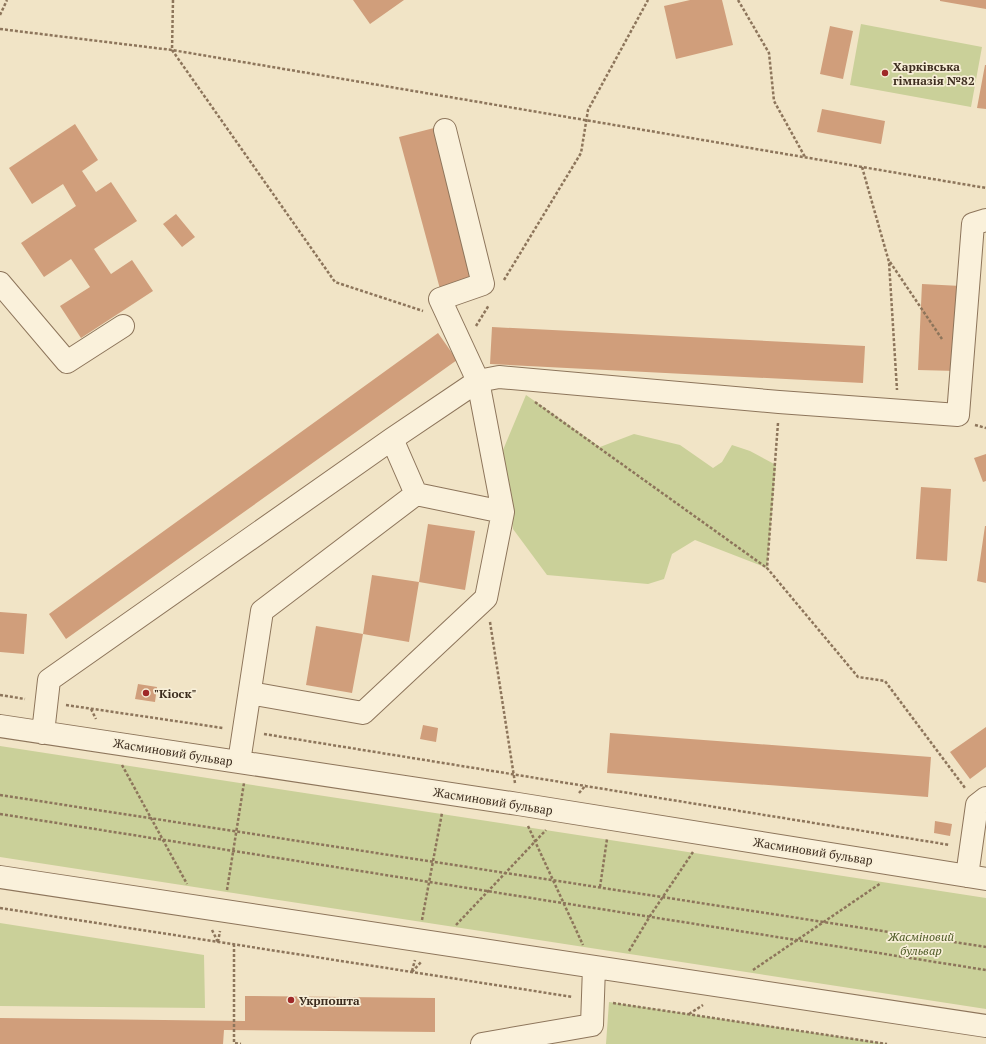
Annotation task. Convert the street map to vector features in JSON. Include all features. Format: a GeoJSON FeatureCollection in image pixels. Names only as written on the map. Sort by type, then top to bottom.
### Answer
{"type":"FeatureCollection","features":[{"type":"Feature","properties":{"kind":"street"},"geometry":{"type":"LineString","coordinates":[[250,693],[363,713],[486,598],[503,512],[478,381],[440,299],[483,284],[445,130]]}},
{"type":"Feature","properties":{"kind":"street"},"geometry":{"type":"LineString","coordinates":[[43,733],[50,680],[392,439],[478,381],[500,377],[779,402],[958,415],[973,224],[986,220]]}},
{"type":"Feature","properties":{"kind":"street"},"geometry":{"type":"LineString","coordinates":[[0,284],[67,362],[123,326]]}},
{"type":"Feature","properties":{"kind":"street"},"geometry":{"type":"LineString","coordinates":[[392,439],[416,494]]}},
{"type":"Feature","properties":{"kind":"street"},"geometry":{"type":"LineString","coordinates":[[243,763],[243,731],[262,611],[416,494],[503,512]]}},
{"type":"Feature","properties":{"kind":"street","name":"Жасминовий бульвар"},"geometry":{"type":"LineString","coordinates":[[0,726],[563,811],[976,877]]}},
{"type":"Feature","properties":{"kind":"street"},"geometry":{"type":"LineString","coordinates":[[976,794],[977,805],[970,848],[976,877]]}},
{"type":"Feature","properties":{"kind":"street"},"geometry":{"type":"LineString","coordinates":[[0,877],[986,1026]]}},
{"type":"Feature","properties":{"kind":"street"},"geometry":{"type":"LineString","coordinates":[[482,1044],[591,1035],[594,967]]}},
{"type":"Feature","properties":{"kind":"path"},"geometry":{"type":"LineString","coordinates":[[0,15],[7,0]]}},
{"type":"Feature","properties":{"kind":"path"},"geometry":{"type":"LineString","coordinates":[[173,0],[172,50],[335,282],[450,320]]}},
{"type":"Feature","properties":{"kind":"path"},"geometry":{"type":"LineString","coordinates":[[504,281],[581,153],[588,110],[648,0]]}},
{"type":"Feature","properties":{"kind":"path"},"geometry":{"type":"LineString","coordinates":[[738,0],[769,53],[774,101],[805,157]]}},
{"type":"Feature","properties":{"kind":"path"},"geometry":{"type":"LineString","coordinates":[[0,29],[172,50],[986,188]]}},
{"type":"Feature","properties":{"kind":"path"},"geometry":{"type":"LineString","coordinates":[[862,167],[889,262],[898,411]]}},
{"type":"Feature","properties":{"kind":"path"},"geometry":{"type":"LineString","coordinates":[[889,262],[962,368]]}},
{"type":"Feature","properties":{"kind":"path"},"geometry":{"type":"LineString","coordinates":[[463,348],[491,301]]}},
{"type":"Feature","properties":{"kind":"path"},"geometry":{"type":"LineString","coordinates":[[532,400],[767,568],[858,677],[885,681],[976,794]]}},
{"type":"Feature","properties":{"kind":"path"},"geometry":{"type":"LineString","coordinates":[[767,568],[779,402]]}},
{"type":"Feature","properties":{"kind":"path"},"geometry":{"type":"LineString","coordinates":[[0,695],[243,731],[587,785],[970,848]]}},
{"type":"Feature","properties":{"kind":"path"},"geometry":{"type":"LineString","coordinates":[[90,709],[218,942]]}},
{"type":"Feature","properties":{"kind":"path"},"geometry":{"type":"LineString","coordinates":[[218,942],[236,831],[243,763]]}},
{"type":"Feature","properties":{"kind":"path"},"geometry":{"type":"LineString","coordinates":[[412,972],[428,942],[430,882],[451,764]]}},
{"type":"Feature","properties":{"kind":"path"},"geometry":{"type":"LineString","coordinates":[[412,972],[428,942],[487,891],[587,785]]}},
{"type":"Feature","properties":{"kind":"path"},"geometry":{"type":"LineString","coordinates":[[0,795],[986,946]]}},
{"type":"Feature","properties":{"kind":"path"},"geometry":{"type":"LineString","coordinates":[[618,970],[650,916],[664,897],[722,807]]}},
{"type":"Feature","properties":{"kind":"path"},"geometry":{"type":"LineString","coordinates":[[0,814],[986,970]]}},
{"type":"Feature","properties":{"kind":"path"},"geometry":{"type":"LineString","coordinates":[[934,847],[939,843]]}},
{"type":"Feature","properties":{"kind":"path"},"geometry":{"type":"LineString","coordinates":[[689,1014],[906,866]]}},
{"type":"Feature","properties":{"kind":"path"},"geometry":{"type":"LineString","coordinates":[[0,908],[887,1044]]}},
{"type":"Feature","properties":{"kind":"path"},"geometry":{"type":"LineString","coordinates":[[234,944],[234,1043],[241,1044]]}},
{"type":"Feature","properties":{"kind":"green space"},"geometry":{"type":"Polygon","coordinates":[[[861,24],[982,47],[971,107],[850,85],[861,24]]]}},
{"type":"Feature","properties":{"kind":"green space"},"geometry":{"type":"Polygon","coordinates":[[[526,395],[600,447],[634,434],[680,445],[713,468],[722,462],[732,445],[750,451],[776,465],[767,568],[695,540],[672,554],[664,579],[648,584],[547,575],[513,529],[503,450],[526,395]]]}},
{"type":"Feature","properties":{"kind":"green space","name":"Жасміновий бульвар"},"geometry":{"type":"Polygon","coordinates":[[[0,746],[986,898],[986,1009],[0,857],[0,746]]]}},
{"type":"Feature","properties":{"kind":"green space"},"geometry":{"type":"Polygon","coordinates":[[[0,923],[204,955],[205,1008],[0,1006],[0,923]]]}},
{"type":"Feature","properties":{"kind":"green space"},"geometry":{"type":"Polygon","coordinates":[[[609,1002],[887,1044],[606,1044],[609,1002]]]}},
{"type":"Feature","properties":{"kind":"building"},"geometry":{"type":"Polygon","coordinates":[[[353,0],[404,0],[370,24],[353,0]]]}},
{"type":"Feature","properties":{"kind":"building"},"geometry":{"type":"Polygon","coordinates":[[[690,0],[722,0],[733,45],[676,59],[664,6],[690,0]]]}},
{"type":"Feature","properties":{"kind":"building"},"geometry":{"type":"Polygon","coordinates":[[[986,0],[986,9],[940,1],[986,0]]]}},
{"type":"Feature","properties":{"kind":"building"},"geometry":{"type":"Polygon","coordinates":[[[830,26],[853,31],[843,79],[820,74],[830,26]]]}},
{"type":"Feature","properties":{"kind":"building"},"geometry":{"type":"Polygon","coordinates":[[[986,65],[986,109],[977,108],[986,65]]]}},
{"type":"Feature","properties":{"kind":"building"},"geometry":{"type":"Polygon","coordinates":[[[822,109],[885,121],[881,144],[817,132],[822,109]]]}},
{"type":"Feature","properties":{"kind":"building"},"geometry":{"type":"Polygon","coordinates":[[[75,124],[98,160],[82,171],[96,192],[111,182],[137,221],[94,249],[111,274],[132,260],[153,291],[81,338],[60,306],[90,287],[71,259],[44,277],[21,243],[76,206],[63,184],[32,204],[9,168],[75,124]]]}},
{"type":"Feature","properties":{"kind":"building"},"geometry":{"type":"Polygon","coordinates":[[[434,128],[474,280],[440,289],[399,137],[434,128]]]}},
{"type":"Feature","properties":{"kind":"building"},"geometry":{"type":"Polygon","coordinates":[[[176,214],[195,237],[182,247],[163,224],[176,214]]]}},
{"type":"Feature","properties":{"kind":"building"},"geometry":{"type":"Polygon","coordinates":[[[922,284],[961,286],[957,371],[918,370],[922,284]]]}},
{"type":"Feature","properties":{"kind":"building"},"geometry":{"type":"Polygon","coordinates":[[[492,327],[865,346],[863,383],[490,364],[492,327]]]}},
{"type":"Feature","properties":{"kind":"building"},"geometry":{"type":"Polygon","coordinates":[[[438,333],[457,360],[66,639],[49,614],[438,333]]]}},
{"type":"Feature","properties":{"kind":"building"},"geometry":{"type":"Polygon","coordinates":[[[986,454],[986,481],[983,482],[974,458],[986,454]]]}},
{"type":"Feature","properties":{"kind":"building"},"geometry":{"type":"Polygon","coordinates":[[[921,487],[951,489],[947,561],[916,559],[921,487]]]}},
{"type":"Feature","properties":{"kind":"building"},"geometry":{"type":"Polygon","coordinates":[[[428,524],[475,531],[465,590],[419,582],[428,524]]]}},
{"type":"Feature","properties":{"kind":"building"},"geometry":{"type":"Polygon","coordinates":[[[986,526],[986,583],[977,581],[986,526]]]}},
{"type":"Feature","properties":{"kind":"building"},"geometry":{"type":"Polygon","coordinates":[[[372,575],[419,582],[409,642],[363,634],[372,575]]]}},
{"type":"Feature","properties":{"kind":"building"},"geometry":{"type":"Polygon","coordinates":[[[0,612],[27,614],[24,654],[0,652],[0,612]]]}},
{"type":"Feature","properties":{"kind":"building"},"geometry":{"type":"Polygon","coordinates":[[[316,626],[363,634],[352,693],[306,685],[316,626]]]}},
{"type":"Feature","properties":{"kind":"building","name":"\"Кіоск\""},"geometry":{"type":"Polygon","coordinates":[[[138,684],[157,687],[155,702],[135,699],[138,684]]]}},
{"type":"Feature","properties":{"kind":"building"},"geometry":{"type":"Polygon","coordinates":[[[423,725],[438,728],[436,742],[420,739],[423,725]]]}},
{"type":"Feature","properties":{"kind":"building"},"geometry":{"type":"Polygon","coordinates":[[[986,727],[986,767],[970,779],[950,752],[986,727]]]}},
{"type":"Feature","properties":{"kind":"building"},"geometry":{"type":"Polygon","coordinates":[[[610,733],[931,757],[928,797],[607,773],[610,733]]]}},
{"type":"Feature","properties":{"kind":"building"},"geometry":{"type":"Polygon","coordinates":[[[935,821],[952,824],[950,836],[934,833],[935,821]]]}},
{"type":"Feature","properties":{"kind":"building"},"geometry":{"type":"Polygon","coordinates":[[[245,996],[435,998],[435,1032],[224,1030],[223,1044],[0,1044],[0,1018],[245,1021],[245,996]]]}},
{"type":"Feature","properties":{"kind":"place","name":"Харківська гімназія №82"},"geometry":{"type":"Point","coordinates":[885,73]}},
{"type":"Feature","properties":{"kind":"place","name":"\"Кіоск\""},"geometry":{"type":"Point","coordinates":[146,693]}},
{"type":"Feature","properties":{"kind":"place","name":"Укрпошта"},"geometry":{"type":"Point","coordinates":[291,1000]}}]}
